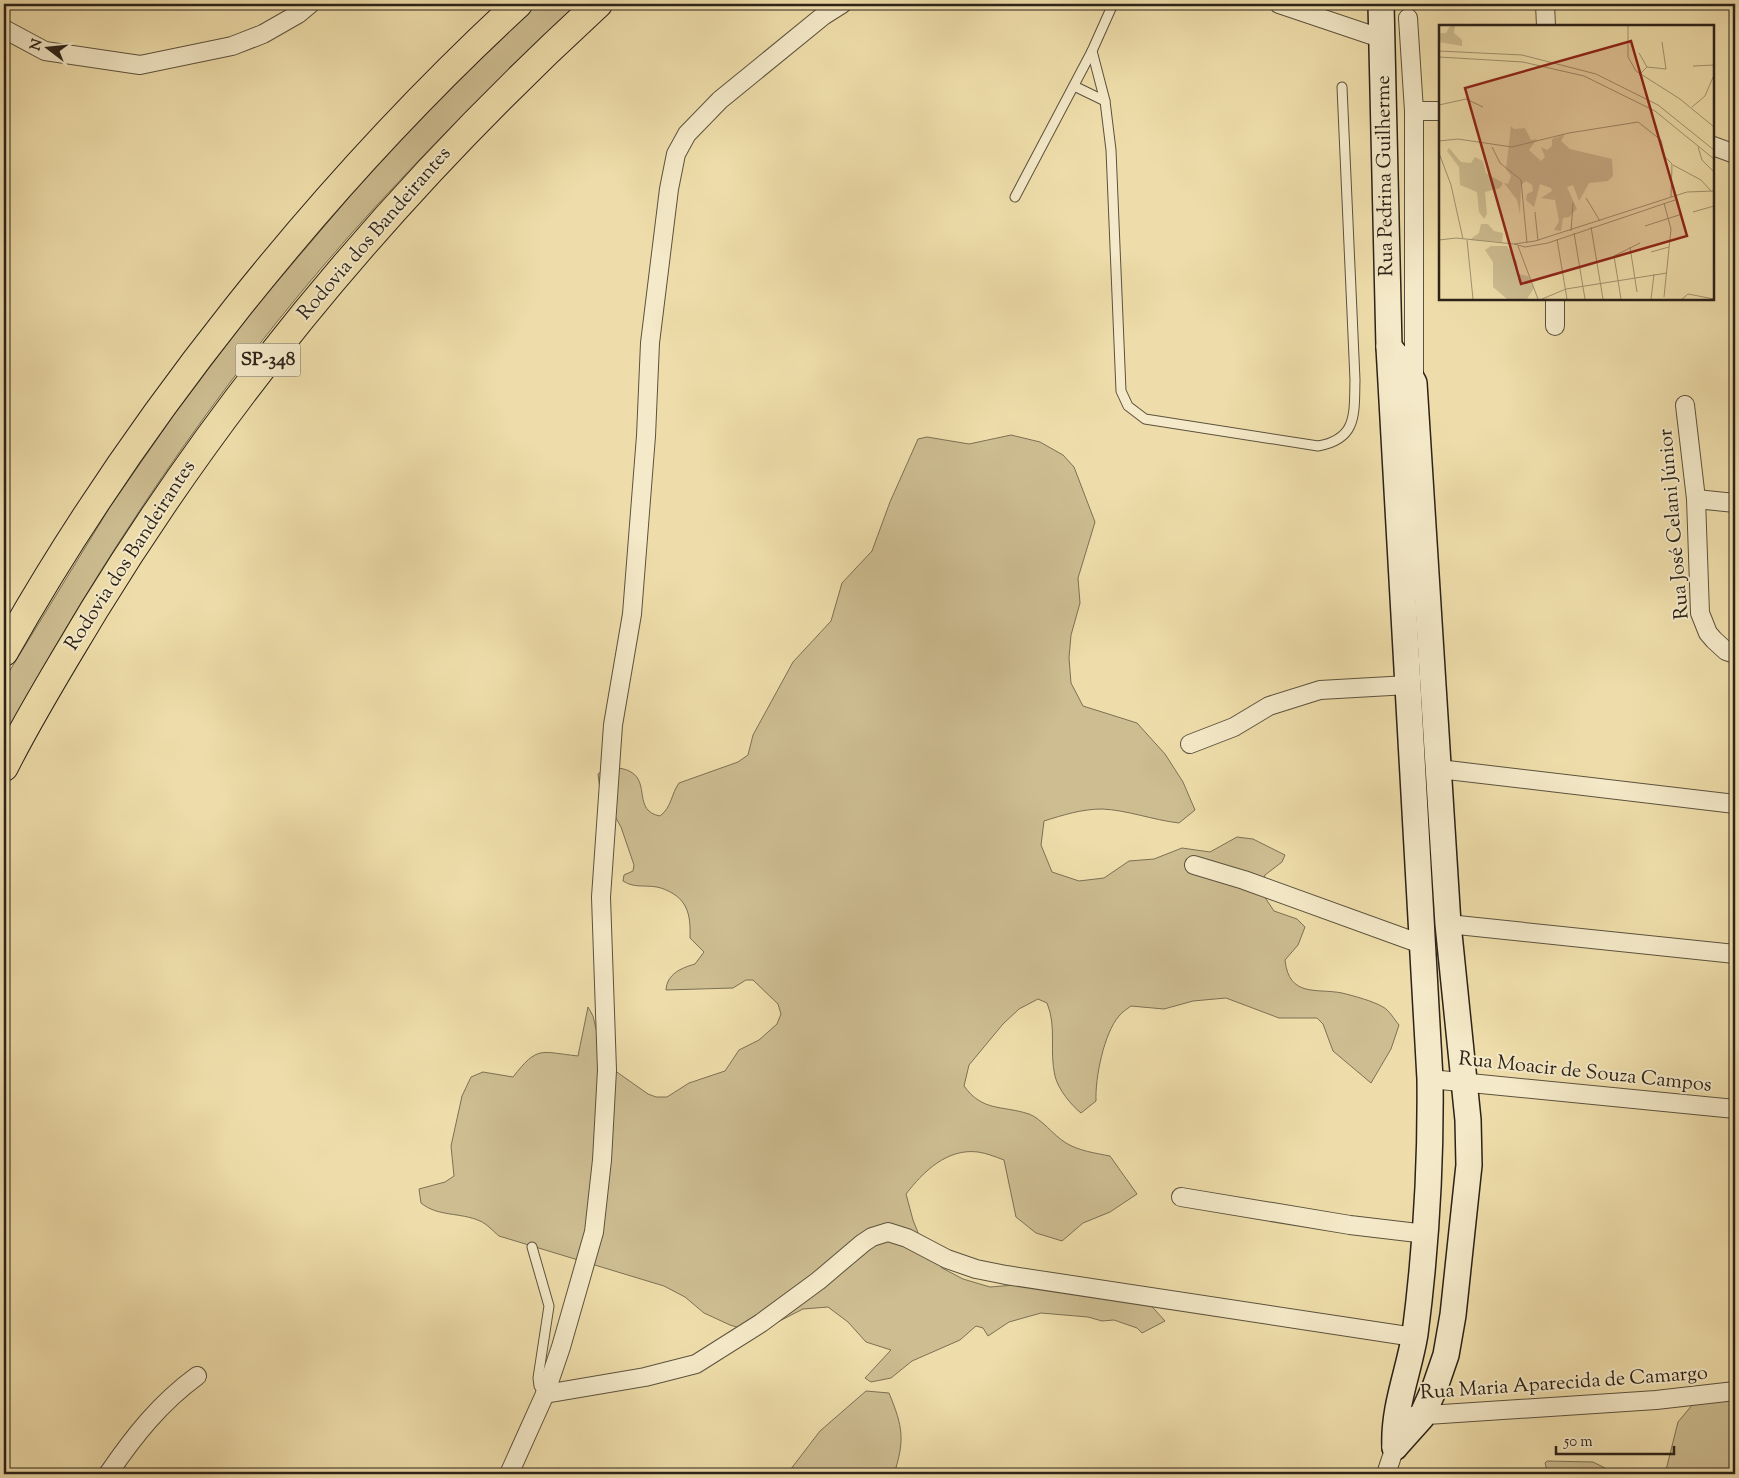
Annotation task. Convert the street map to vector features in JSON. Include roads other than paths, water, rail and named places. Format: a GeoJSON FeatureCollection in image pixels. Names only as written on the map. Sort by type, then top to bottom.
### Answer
{"type":"FeatureCollection","features":[{"type":"Feature","properties":{"kind":"highway","name":"SP-348"},"geometry":{"type":"LineString","coordinates":[[4,652],[69,545],[128,456],[194,365],[270,268],[340,186],[418,102],[518,4]]}},
{"type":"Feature","properties":{"kind":"highway","name":"Rodovia dos Bandeirantes"},"geometry":{"type":"LineString","coordinates":[[4,767],[62,662],[117,573],[182,474],[317,296],[470,126],[598,4]]}},
{"type":"Feature","properties":{"kind":"street"},"geometry":{"type":"LineString","coordinates":[[509,1474],[545,1394],[561,1348],[594,1232],[602,1160],[606,1070],[601,897],[613,725],[632,614],[646,436],[650,343],[670,180],[676,154],[688,134],[720,100],[824,16],[842,4]]}},
{"type":"Feature","properties":{"kind":"street"},"geometry":{"type":"LineString","coordinates":[[1279,4],[1383,39]]}},
{"type":"Feature","properties":{"kind":"street","name":"Rua Pedrina Guilherme"},"geometry":{"type":"LineString","coordinates":[[1381,4],[1389,347],[1407,386]]}},
{"type":"Feature","properties":{"kind":"street"},"geometry":{"type":"LineString","coordinates":[[1546,4],[1546,25]]}},
{"type":"Feature","properties":{"kind":"street"},"geometry":{"type":"LineString","coordinates":[[4,29],[45,51],[80,58],[140,64],[232,46],[263,34],[300,7]]}},
{"type":"Feature","properties":{"kind":"street"},"geometry":{"type":"LineString","coordinates":[[1408,18],[1414,111],[1407,386],[1408,685],[1430,1079],[1431,1147],[1426,1234],[1414,1337],[1409,1416]]}},
{"type":"Feature","properties":{"kind":"street"},"geometry":{"type":"LineString","coordinates":[[1414,111],[1439,110]]}},
{"type":"Feature","properties":{"kind":"street"},"geometry":{"type":"LineString","coordinates":[[1714,146],[1735,154]]}},
{"type":"Feature","properties":{"kind":"street"},"geometry":{"type":"LineString","coordinates":[[1554,300],[1555,326]]}},
{"type":"Feature","properties":{"kind":"street"},"geometry":{"type":"LineString","coordinates":[[1386,1474],[1395,1446],[1409,1416],[1435,1386],[1446,1355],[1453,1315],[1469,1165],[1464,1083],[1448,924],[1439,769],[1407,386]]}},
{"type":"Feature","properties":{"kind":"street","name":"Rua José Celani Júnior"},"geometry":{"type":"LineString","coordinates":[[1685,405],[1696,499],[1700,613],[1708,633],[1726,650],[1735,654]]}},
{"type":"Feature","properties":{"kind":"street"},"geometry":{"type":"LineString","coordinates":[[1696,499],[1735,503]]}},
{"type":"Feature","properties":{"kind":"street"},"geometry":{"type":"LineString","coordinates":[[1190,744],[1234,727],[1269,706],[1320,690],[1408,685]]}},
{"type":"Feature","properties":{"kind":"street"},"geometry":{"type":"LineString","coordinates":[[1439,769],[1735,804]]}},
{"type":"Feature","properties":{"kind":"street"},"geometry":{"type":"LineString","coordinates":[[1194,864],[1421,944]]}},
{"type":"Feature","properties":{"kind":"street"},"geometry":{"type":"LineString","coordinates":[[1448,924],[1735,954]]}},
{"type":"Feature","properties":{"kind":"street","name":"Rua Moacir de Souza Campos"},"geometry":{"type":"LineString","coordinates":[[1430,1079],[1735,1109]]}},
{"type":"Feature","properties":{"kind":"street"},"geometry":{"type":"LineString","coordinates":[[1181,1197],[1350,1225],[1426,1234]]}},
{"type":"Feature","properties":{"kind":"street"},"geometry":{"type":"LineString","coordinates":[[545,1394],[636,1378],[696,1364],[761,1323],[818,1281],[863,1242],[888,1232],[906,1238],[947,1259],[976,1269],[1006,1275],[1414,1337]]}},
{"type":"Feature","properties":{"kind":"street"},"geometry":{"type":"LineString","coordinates":[[108,1474],[150,1416],[177,1390],[197,1376]]}},
{"type":"Feature","properties":{"kind":"street","name":"Rua Maria Aparecida de Camargo"},"geometry":{"type":"LineString","coordinates":[[1409,1416],[1656,1400],[1735,1391]]}},
{"type":"Feature","properties":{"kind":"lane"},"geometry":{"type":"LineString","coordinates":[[1015,198],[1092,51],[1113,4]]}},
{"type":"Feature","properties":{"kind":"lane"},"geometry":{"type":"LineString","coordinates":[[1092,51],[1105,101],[1111,150],[1121,391],[1128,406],[1146,419],[1318,446],[1343,438],[1350,428],[1354,413],[1355,380],[1342,87]]}},
{"type":"Feature","properties":{"kind":"lane"},"geometry":{"type":"LineString","coordinates":[[1074,86],[1105,101]]}},
{"type":"Feature","properties":{"kind":"lane"},"geometry":{"type":"LineString","coordinates":[[532,1247],[549,1306],[538,1378],[539,1386],[545,1394]]}}]}
